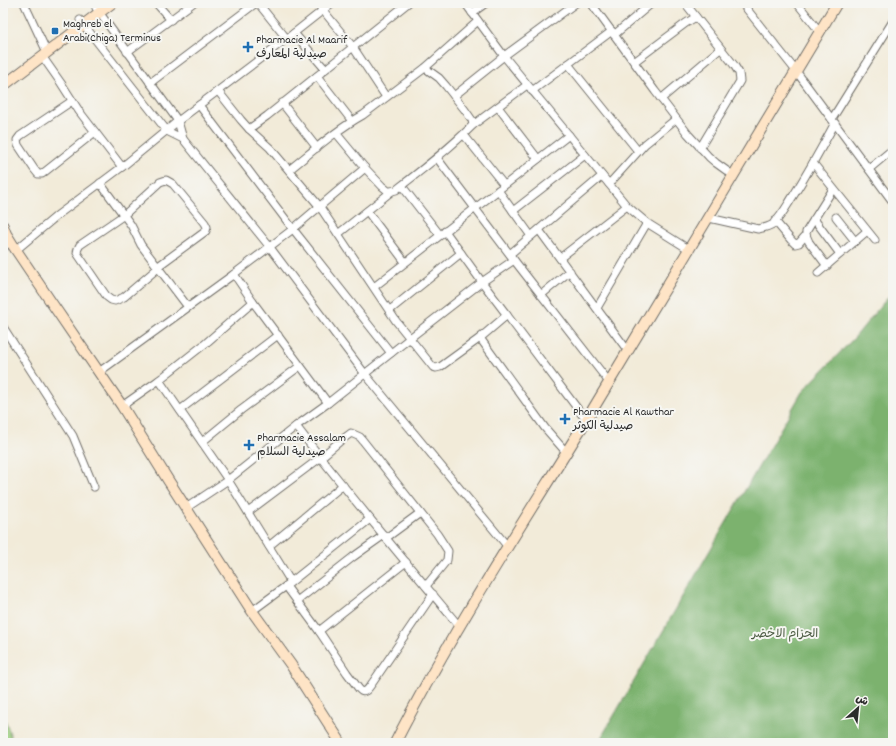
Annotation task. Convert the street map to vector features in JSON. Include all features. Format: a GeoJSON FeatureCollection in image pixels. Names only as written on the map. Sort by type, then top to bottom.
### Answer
{"type":"FeatureCollection","features":[{"type":"Feature","properties":{"kind":"street"},"geometry":{"type":"LineString","coordinates":[[24,3],[43,52],[79,111],[122,167]]}},
{"type":"Feature","properties":{"kind":"street"},"geometry":{"type":"LineString","coordinates":[[3,78],[16,71],[43,52],[82,23],[99,8],[112,3]]}},
{"type":"Feature","properties":{"kind":"street"},"geometry":{"type":"LineString","coordinates":[[156,3],[171,20]]}},
{"type":"Feature","properties":{"kind":"street"},"geometry":{"type":"LineString","coordinates":[[127,52],[192,3]]}},
{"type":"Feature","properties":{"kind":"street"},"geometry":{"type":"LineString","coordinates":[[150,83],[257,3],[286,39]]}},
{"type":"Feature","properties":{"kind":"street"},"geometry":{"type":"LineString","coordinates":[[317,3],[353,47],[386,97]]}},
{"type":"Feature","properties":{"kind":"street"},"geometry":{"type":"LineString","coordinates":[[16,250],[59,214],[122,167],[178,121],[332,3]]}},
{"type":"Feature","properties":{"kind":"street"},"geometry":{"type":"LineString","coordinates":[[249,129],[408,3]]}},
{"type":"Feature","properties":{"kind":"street"},"geometry":{"type":"LineString","coordinates":[[465,3],[504,56],[627,206],[647,223],[690,250]]}},
{"type":"Feature","properties":{"kind":"street"},"geometry":{"type":"LineString","coordinates":[[472,13],[486,3]]}},
{"type":"Feature","properties":{"kind":"street"},"geometry":{"type":"LineString","coordinates":[[454,96],[504,56],[576,3]]}},
{"type":"Feature","properties":{"kind":"street"},"geometry":{"type":"LineString","coordinates":[[591,3],[676,119],[700,148],[716,163],[734,176]]}},
{"type":"Feature","properties":{"kind":"street"},"geometry":{"type":"LineString","coordinates":[[338,234],[392,191],[402,186],[437,158],[464,135],[473,125],[498,107],[568,64],[613,33],[652,3]]}},
{"type":"Feature","properties":{"kind":"street"},"geometry":{"type":"LineString","coordinates":[[685,3],[734,65],[739,73],[740,81],[700,148]]}},
{"type":"Feature","properties":{"kind":"street"},"geometry":{"type":"LineString","coordinates":[[742,3],[796,71],[869,169],[890,192],[893,202]]}},
{"type":"Feature","properties":{"kind":"street"},"geometry":{"type":"LineString","coordinates":[[797,3],[820,32]]}},
{"type":"Feature","properties":{"kind":"street"},"geometry":{"type":"LineString","coordinates":[[395,743],[459,626],[690,250],[837,3]]}},
{"type":"Feature","properties":{"kind":"street"},"geometry":{"type":"LineString","coordinates":[[99,8],[127,52],[178,121],[184,139],[269,246],[364,374],[508,547]]}},
{"type":"Feature","properties":{"kind":"street"},"geometry":{"type":"LineString","coordinates":[[634,62],[696,17]]}},
{"type":"Feature","properties":{"kind":"street"},"geometry":{"type":"LineString","coordinates":[[289,170],[352,121],[363,115],[425,68],[478,20]]}},
{"type":"Feature","properties":{"kind":"street"},"geometry":{"type":"LineString","coordinates":[[709,218],[758,229],[765,228],[773,224],[800,185],[813,163],[833,121],[893,21]]}},
{"type":"Feature","properties":{"kind":"street"},"geometry":{"type":"LineString","coordinates":[[82,23],[167,131],[184,139]]}},
{"type":"Feature","properties":{"kind":"street"},"geometry":{"type":"LineString","coordinates":[[294,32],[325,70]]}},
{"type":"Feature","properties":{"kind":"street"},"geometry":{"type":"LineString","coordinates":[[661,99],[720,49]]}},
{"type":"Feature","properties":{"kind":"street"},"geometry":{"type":"LineString","coordinates":[[3,86],[43,52]]}},
{"type":"Feature","properties":{"kind":"street"},"geometry":{"type":"LineString","coordinates":[[568,64],[638,152]]}},
{"type":"Feature","properties":{"kind":"street"},"geometry":{"type":"LineString","coordinates":[[425,68],[439,78],[465,110],[472,120],[473,125]]}},
{"type":"Feature","properties":{"kind":"street"},"geometry":{"type":"LineString","coordinates":[[316,76],[352,121]]}},
{"type":"Feature","properties":{"kind":"street"},"geometry":{"type":"LineString","coordinates":[[218,91],[249,129],[270,148],[320,207],[396,321],[433,367],[440,367],[480,338],[507,315]]}},
{"type":"Feature","properties":{"kind":"street"},"geometry":{"type":"LineString","coordinates":[[72,100],[20,136],[17,140],[18,145],[34,170],[38,174],[42,174],[95,132]]}},
{"type":"Feature","properties":{"kind":"street"},"geometry":{"type":"LineString","coordinates":[[282,104],[317,148]]}},
{"type":"Feature","properties":{"kind":"street"},"geometry":{"type":"LineString","coordinates":[[199,105],[390,353]]}},
{"type":"Feature","properties":{"kind":"street"},"geometry":{"type":"LineString","coordinates":[[498,107],[538,159]]}},
{"type":"Feature","properties":{"kind":"street"},"geometry":{"type":"LineString","coordinates":[[609,184],[645,144],[676,119]]}},
{"type":"Feature","properties":{"kind":"street"},"geometry":{"type":"LineString","coordinates":[[336,133],[382,186],[392,191]]}},
{"type":"Feature","properties":{"kind":"street"},"geometry":{"type":"LineString","coordinates":[[464,135],[504,186]]}},
{"type":"Feature","properties":{"kind":"street"},"geometry":{"type":"LineString","coordinates":[[374,287],[569,135]]}},
{"type":"Feature","properties":{"kind":"street"},"geometry":{"type":"LineString","coordinates":[[869,169],[893,149]]}},
{"type":"Feature","properties":{"kind":"street"},"geometry":{"type":"LineString","coordinates":[[513,211],[585,155]]}},
{"type":"Feature","properties":{"kind":"street"},"geometry":{"type":"LineString","coordinates":[[437,158],[609,382]]}},
{"type":"Feature","properties":{"kind":"street"},"geometry":{"type":"LineString","coordinates":[[813,163],[875,240]]}},
{"type":"Feature","properties":{"kind":"street"},"geometry":{"type":"LineString","coordinates":[[99,372],[234,274],[293,229],[365,168]]}},
{"type":"Feature","properties":{"kind":"street"},"geometry":{"type":"LineString","coordinates":[[186,508],[228,480],[482,282],[512,257],[531,236],[602,176]]}},
{"type":"Feature","properties":{"kind":"street"},"geometry":{"type":"LineString","coordinates":[[166,180],[173,184],[207,227],[206,231],[158,267],[124,297],[115,301],[107,297],[77,253],[77,248],[124,214],[160,182],[166,180]]}},
{"type":"Feature","properties":{"kind":"street"},"geometry":{"type":"LineString","coordinates":[[100,183],[124,214],[141,246],[188,307]]}},
{"type":"Feature","properties":{"kind":"street"},"geometry":{"type":"LineString","coordinates":[[402,186],[461,253],[586,420]]}},
{"type":"Feature","properties":{"kind":"street"},"geometry":{"type":"LineString","coordinates":[[775,221],[795,244],[799,243],[806,235],[806,232],[833,189]]}},
{"type":"Feature","properties":{"kind":"street"},"geometry":{"type":"LineString","coordinates":[[498,190],[531,236]]}},
{"type":"Feature","properties":{"kind":"street"},"geometry":{"type":"LineString","coordinates":[[560,258],[627,206]]}},
{"type":"Feature","properties":{"kind":"street"},"geometry":{"type":"LineString","coordinates":[[367,211],[405,262]]}},
{"type":"Feature","properties":{"kind":"street"},"geometry":{"type":"LineString","coordinates":[[836,217],[855,241]]}},
{"type":"Feature","properties":{"kind":"street"},"geometry":{"type":"LineString","coordinates":[[814,219],[840,254]]}},
{"type":"Feature","properties":{"kind":"street"},"geometry":{"type":"LineString","coordinates":[[597,308],[647,223]]}},
{"type":"Feature","properties":{"kind":"street"},"geometry":{"type":"LineString","coordinates":[[3,226],[16,250],[50,302],[122,406],[252,611],[291,665],[341,743]]}},
{"type":"Feature","properties":{"kind":"street"},"geometry":{"type":"LineString","coordinates":[[539,230],[628,351]]}},
{"type":"Feature","properties":{"kind":"street"},"geometry":{"type":"LineString","coordinates":[[818,274],[867,230]]}},
{"type":"Feature","properties":{"kind":"street"},"geometry":{"type":"LineString","coordinates":[[806,235],[809,242],[827,266]]}},
{"type":"Feature","properties":{"kind":"street"},"geometry":{"type":"LineString","coordinates":[[3,249],[10,239]]}},
{"type":"Feature","properties":{"kind":"street"},"geometry":{"type":"LineString","coordinates":[[390,310],[461,253]]}},
{"type":"Feature","properties":{"kind":"street"},"geometry":{"type":"LineString","coordinates":[[541,295],[570,271]]}},
{"type":"Feature","properties":{"kind":"street"},"geometry":{"type":"LineString","coordinates":[[234,274],[328,403]]}},
{"type":"Feature","properties":{"kind":"street"},"geometry":{"type":"LineString","coordinates":[[122,406],[159,380],[253,302]]}},
{"type":"Feature","properties":{"kind":"street"},"geometry":{"type":"LineString","coordinates":[[3,327],[73,436],[94,487]]}},
{"type":"Feature","properties":{"kind":"street"},"geometry":{"type":"LineString","coordinates":[[180,410],[278,335]]}},
{"type":"Feature","properties":{"kind":"street"},"geometry":{"type":"LineString","coordinates":[[480,338],[545,428],[566,452]]}},
{"type":"Feature","properties":{"kind":"street"},"geometry":{"type":"LineString","coordinates":[[202,442],[241,410],[300,366]]}},
{"type":"Feature","properties":{"kind":"street"},"geometry":{"type":"LineString","coordinates":[[159,380],[228,480],[248,512],[269,546],[297,601],[320,631],[361,692],[366,691],[373,682],[433,594]]}},
{"type":"Feature","properties":{"kind":"street"},"geometry":{"type":"LineString","coordinates":[[296,426],[320,458],[459,626]]}},
{"type":"Feature","properties":{"kind":"street"},"geometry":{"type":"LineString","coordinates":[[248,512],[351,433],[360,436],[448,550],[447,560],[426,586]]}},
{"type":"Feature","properties":{"kind":"street"},"geometry":{"type":"LineString","coordinates":[[269,546],[343,485]]}},
{"type":"Feature","properties":{"kind":"street"},"geometry":{"type":"LineString","coordinates":[[297,601],[353,557],[420,513]]}},
{"type":"Feature","properties":{"kind":"street"},"geometry":{"type":"LineString","coordinates":[[252,611],[370,519]]}},
{"type":"Feature","properties":{"kind":"street"},"geometry":{"type":"LineString","coordinates":[[320,631],[406,562]]}},
{"type":"Feature","properties":{"kind":"green space","name":"الحزام الاخضر"},"geometry":{"type":"Polygon","coordinates":[[[893,291],[893,743],[598,743],[802,392],[855,337],[893,291]]]}},
{"type":"Feature","properties":{"kind":"green space"},"geometry":{"type":"Polygon","coordinates":[[[3,713],[13,743],[3,743],[3,713]]]}},
{"type":"Feature","properties":{"kind":"place","name":"Maghreb el Arabi(Chiga) Terminus"},"geometry":{"type":"Point","coordinates":[55,31]}},
{"type":"Feature","properties":{"kind":"place","name":"Pharmacie Al Maarif صيدلية المعارف"},"geometry":{"type":"Point","coordinates":[248,47]}},
{"type":"Feature","properties":{"kind":"place","name":"Pharmacie Al Kawthar صيدلية الكوثر"},"geometry":{"type":"Point","coordinates":[565,419]}},
{"type":"Feature","properties":{"kind":"place","name":"Pharmacie Assalam صيدلية السلام"},"geometry":{"type":"Point","coordinates":[249,445]}}]}
